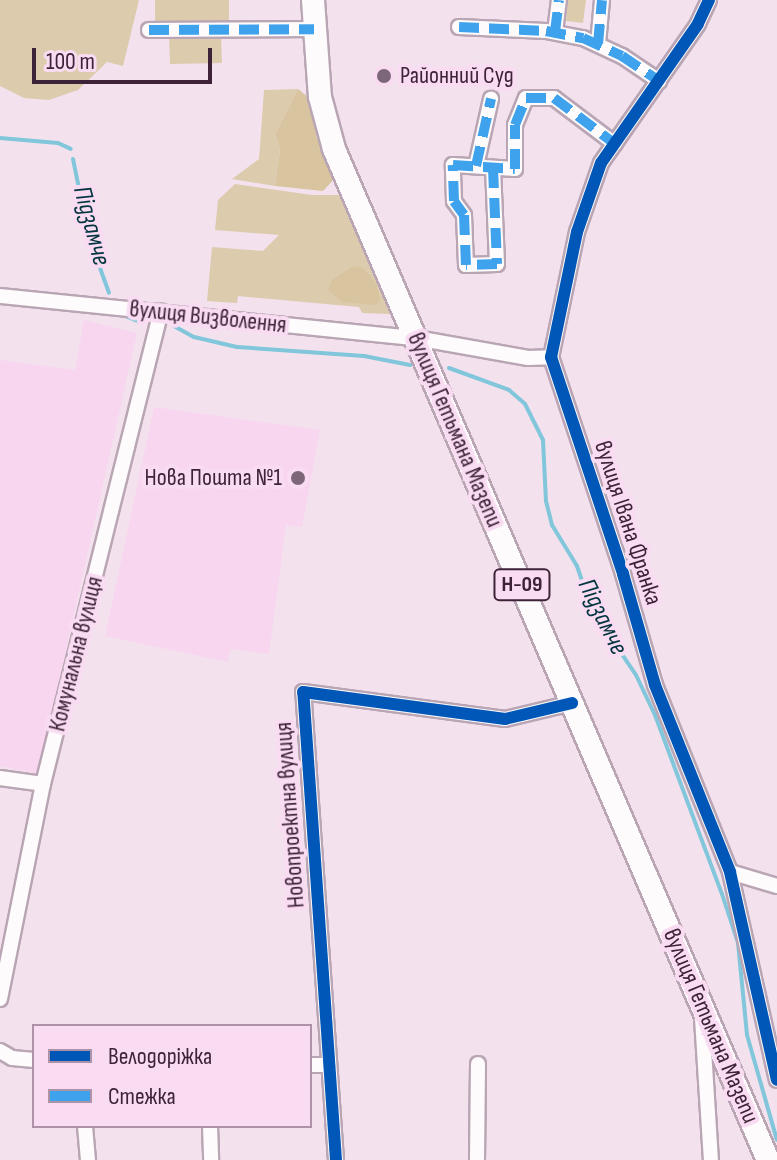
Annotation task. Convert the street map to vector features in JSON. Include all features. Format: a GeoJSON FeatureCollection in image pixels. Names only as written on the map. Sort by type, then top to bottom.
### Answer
{"type":"FeatureCollection","features":[{"type":"Feature","properties":{"kind":"main road","name":"вулиця Гетьмана Мазепи"},"geometry":{"type":"LineString","coordinates":[[313,0],[320,97],[329,135],[768,1160]]}},
{"type":"Feature","properties":{"kind":"street"},"geometry":{"type":"LineString","coordinates":[[555,32],[559,0]]}},
{"type":"Feature","properties":{"kind":"street"},"geometry":{"type":"LineString","coordinates":[[598,44],[602,0]]}},
{"type":"Feature","properties":{"kind":"street","name":"вулиця Івана Франка"},"geometry":{"type":"LineString","coordinates":[[709,0],[698,24],[601,163],[577,230],[551,357],[623,574],[655,685],[730,872],[777,1080]]}},
{"type":"Feature","properties":{"kind":"street"},"geometry":{"type":"LineString","coordinates":[[459,27],[555,32],[598,44],[659,81]]}},
{"type":"Feature","properties":{"kind":"street"},"geometry":{"type":"LineString","coordinates":[[149,30],[314,29]]}},
{"type":"Feature","properties":{"kind":"street"},"geometry":{"type":"LineString","coordinates":[[493,168],[497,264],[466,265],[464,215],[454,201],[453,165],[515,169],[515,125],[526,98],[554,98],[615,144]]}},
{"type":"Feature","properties":{"kind":"street"},"geometry":{"type":"LineString","coordinates":[[476,166],[491,99]]}},
{"type":"Feature","properties":{"kind":"street","name":"вулиця Визволення"},"geometry":{"type":"LineString","coordinates":[[0,296],[416,338],[528,358],[551,357]]}},
{"type":"Feature","properties":{"kind":"street","name":"Комунальна вулиця"},"geometry":{"type":"LineString","coordinates":[[0,999],[43,784],[161,311]]}},
{"type":"Feature","properties":{"kind":"street","name":"Новопроектна вулиця"},"geometry":{"type":"LineString","coordinates":[[336,1160],[303,692],[505,719],[572,703]]}},
{"type":"Feature","properties":{"kind":"street"},"geometry":{"type":"LineString","coordinates":[[0,778],[43,784]]}},
{"type":"Feature","properties":{"kind":"street"},"geometry":{"type":"LineString","coordinates":[[730,872],[777,886]]}},
{"type":"Feature","properties":{"kind":"street"},"geometry":{"type":"LineString","coordinates":[[701,1002],[711,1160]]}},
{"type":"Feature","properties":{"kind":"street"},"geometry":{"type":"LineString","coordinates":[[0,1051],[12,1058],[32,1060]]}},
{"type":"Feature","properties":{"kind":"street"},"geometry":{"type":"LineString","coordinates":[[477,1160],[478,1064]]}},
{"type":"Feature","properties":{"kind":"street"},"geometry":{"type":"LineString","coordinates":[[312,1065],[329,1065]]}},
{"type":"Feature","properties":{"kind":"street"},"geometry":{"type":"LineString","coordinates":[[85,1128],[88,1160]]}},
{"type":"Feature","properties":{"kind":"street"},"geometry":{"type":"LineString","coordinates":[[210,1128],[211,1160]]}},
{"type":"Feature","properties":{"kind":"shaded area"},"geometry":{"type":"Polygon","coordinates":[[[0,0],[139,0],[123,66],[107,62],[78,90],[49,100],[24,98],[0,86],[0,0]]]}},
{"type":"Feature","properties":{"kind":"shaded area"},"geometry":{"type":"Polygon","coordinates":[[[155,0],[229,0],[229,24],[155,24],[155,0]]]}},
{"type":"Feature","properties":{"kind":"shaded area"},"geometry":{"type":"Polygon","coordinates":[[[568,0],[586,0],[583,23],[566,21],[568,0]]]}},
{"type":"Feature","properties":{"kind":"shaded area"},"geometry":{"type":"Polygon","coordinates":[[[169,34],[221,35],[222,63],[170,64],[169,34]]]}},
{"type":"Feature","properties":{"kind":"shaded area"},"geometry":{"type":"Polygon","coordinates":[[[298,89],[275,134],[280,149],[275,186],[232,179],[259,159],[264,90],[298,89]]]}},
{"type":"Feature","properties":{"kind":"shaded area"},"geometry":{"type":"Polygon","coordinates":[[[298,89],[308,97],[317,138],[335,178],[323,191],[275,186],[280,149],[275,134],[298,89]]]}},
{"type":"Feature","properties":{"kind":"shaded area"},"geometry":{"type":"Polygon","coordinates":[[[235,184],[312,195],[342,195],[390,314],[362,313],[359,307],[238,296],[237,303],[207,301],[212,247],[263,251],[279,235],[215,230],[218,200],[235,184]]]}},
{"type":"Feature","properties":{"kind":"shaded area"},"geometry":{"type":"Polygon","coordinates":[[[353,266],[363,268],[376,283],[380,300],[376,305],[342,302],[328,290],[332,280],[353,266]]]}},
{"type":"Feature","properties":{"kind":"shaded area"},"geometry":{"type":"Polygon","coordinates":[[[84,320],[137,333],[38,774],[0,766],[0,360],[75,370],[84,320]]]}},
{"type":"Feature","properties":{"kind":"shaded area"},"geometry":{"type":"Polygon","coordinates":[[[154,407],[320,430],[302,527],[286,525],[269,654],[230,649],[228,662],[105,636],[154,407]]]}},
{"type":"Feature","properties":{"kind":"waterway","name":"Підзамче"},"geometry":{"type":"LineString","coordinates":[[0,138],[58,143],[71,149]]}},
{"type":"Feature","properties":{"kind":"waterway","name":"Підзамче"},"geometry":{"type":"LineString","coordinates":[[73,159],[83,208],[96,237],[96,257],[109,293]]}},
{"type":"Feature","properties":{"kind":"waterway","name":"Підзамче"},"geometry":{"type":"LineString","coordinates":[[120,314],[140,322]]}},
{"type":"Feature","properties":{"kind":"waterway","name":"Підзамче"},"geometry":{"type":"LineString","coordinates":[[174,326],[194,337],[237,347],[364,356],[410,365]]}},
{"type":"Feature","properties":{"kind":"waterway","name":"Підзамче"},"geometry":{"type":"LineString","coordinates":[[449,368],[509,390],[525,404],[543,440],[546,501],[552,525],[577,566],[592,610],[636,675],[655,715],[722,894],[738,943],[747,1035],[777,1140]]}},
{"type":"Feature","properties":{"kind":"marked path"},"geometry":{"type":"LineString","coordinates":[[555,32],[559,0]]}},
{"type":"Feature","properties":{"kind":"marked path"},"geometry":{"type":"LineString","coordinates":[[598,44],[602,0]]}},
{"type":"Feature","properties":{"kind":"marked path"},"geometry":{"type":"LineString","coordinates":[[459,27],[546,31],[583,38],[622,56],[659,81]]}},
{"type":"Feature","properties":{"kind":"marked path"},"geometry":{"type":"LineString","coordinates":[[149,30],[314,29]]}},
{"type":"Feature","properties":{"kind":"marked path"},"geometry":{"type":"LineString","coordinates":[[493,168],[497,264],[466,265],[464,215],[454,201],[453,165],[515,169],[515,125],[526,98],[554,98],[615,144]]}},
{"type":"Feature","properties":{"kind":"marked path"},"geometry":{"type":"LineString","coordinates":[[476,166],[491,99]]}},
{"type":"Feature","properties":{"kind":"cycle path"},"geometry":{"type":"LineString","coordinates":[[709,0],[698,24],[601,163],[577,232],[551,357],[623,574],[655,685],[730,872],[777,1080]]}},
{"type":"Feature","properties":{"kind":"cycle path"},"geometry":{"type":"LineString","coordinates":[[336,1160],[303,692],[505,719],[572,703]]}},
{"type":"Feature","properties":{"kind":"place","name":"Районний Суд"},"geometry":{"type":"Point","coordinates":[384,76]}},
{"type":"Feature","properties":{"kind":"place","name":"Нова Пошта №1"},"geometry":{"type":"Point","coordinates":[298,478]}}]}
